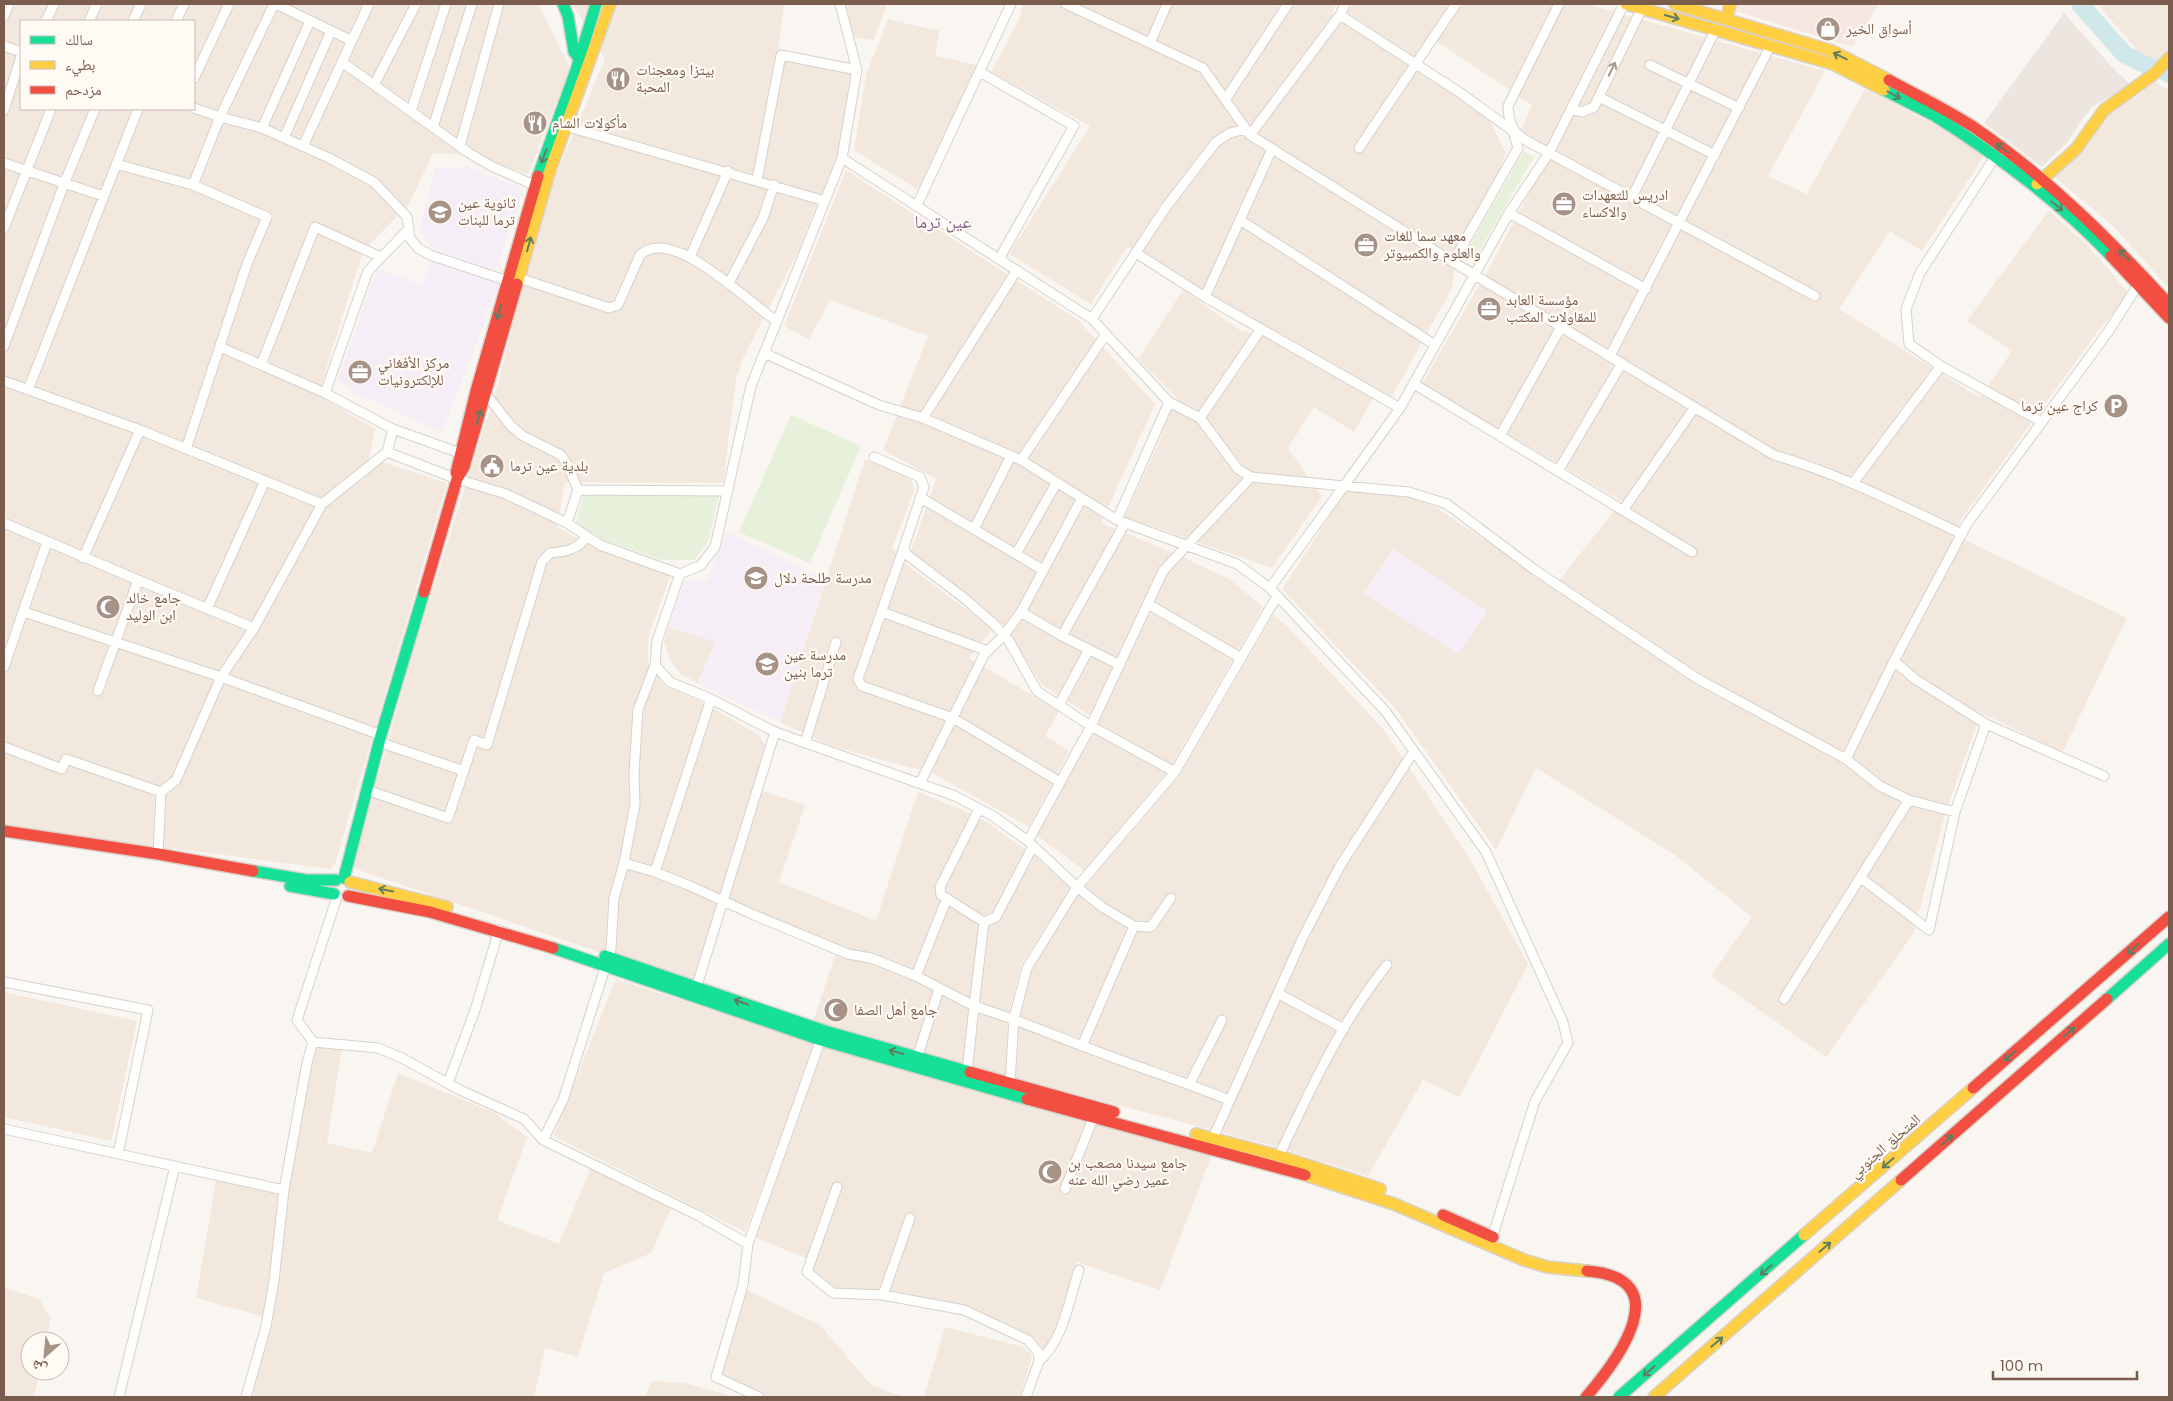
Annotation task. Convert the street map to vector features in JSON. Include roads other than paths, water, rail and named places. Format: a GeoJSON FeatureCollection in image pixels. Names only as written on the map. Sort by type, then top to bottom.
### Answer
{"type":"FeatureCollection","features":[{"type":"Feature","properties":{"kind":"main road"},"geometry":{"type":"LineString","coordinates":[[563,4],[568,16],[574,52],[585,58]]}},
{"type":"Feature","properties":{"kind":"main road"},"geometry":{"type":"LineString","coordinates":[[458,479],[456,470],[460,453],[565,126],[585,58],[590,23],[596,4]]}},
{"type":"Feature","properties":{"kind":"main road"},"geometry":{"type":"LineString","coordinates":[[340,896],[332,886],[343,880],[380,739],[458,479],[464,468],[486,394],[514,280],[534,185],[585,58],[610,4]]}},
{"type":"Feature","properties":{"kind":"main road"},"geometry":{"type":"LineString","coordinates":[[1625,4],[1771,45],[1850,72],[1934,116],[1995,157],[2039,183]]}},
{"type":"Feature","properties":{"kind":"main road"},"geometry":{"type":"LineString","coordinates":[[1675,4],[1727,18],[1832,52],[1915,93],[1976,129],[2039,183],[2093,238],[2169,304]]}},
{"type":"Feature","properties":{"kind":"main road"},"geometry":{"type":"LineString","coordinates":[[1727,18],[1730,4]]}},
{"type":"Feature","properties":{"kind":"main road"},"geometry":{"type":"LineString","coordinates":[[590,23],[593,32],[601,27]]}},
{"type":"Feature","properties":{"kind":"main road"},"geometry":{"type":"LineString","coordinates":[[2039,183],[2076,149],[2104,110],[2154,74],[2169,58]]}},
{"type":"Feature","properties":{"kind":"main road"},"geometry":{"type":"LineString","coordinates":[[2141,281],[2169,318]]}},
{"type":"Feature","properties":{"kind":"main road"},"geometry":{"type":"LineString","coordinates":[[4,831],[158,854],[306,880],[343,880],[607,962],[695,992],[821,1040],[1239,1155],[1405,1207],[1491,1242]]}},
{"type":"Feature","properties":{"kind":"main road"},"geometry":{"type":"LineString","coordinates":[[4,839],[195,868],[340,896],[404,899],[607,962]]}},
{"type":"Feature","properties":{"kind":"main road"},"geometry":{"type":"LineString","coordinates":[[340,896],[352,890],[343,880]]}},
{"type":"Feature","properties":{"kind":"main road","name":"المتحلق الجنوبي"},"geometry":{"type":"LineString","coordinates":[[1619,1397],[2169,917]]}},
{"type":"Feature","properties":{"kind":"main road"},"geometry":{"type":"LineString","coordinates":[[1654,1397],[2169,944]]}},
{"type":"Feature","properties":{"kind":"main road"},"geometry":{"type":"LineString","coordinates":[[695,992],[916,1058],[1280,1156],[1395,1195],[1491,1242],[1517,1258],[1547,1267],[1602,1272],[1621,1280],[1633,1292],[1638,1308],[1634,1324],[1615,1359],[1586,1397]]}},
{"type":"Feature","properties":{"kind":"street"},"geometry":{"type":"LineString","coordinates":[[4,16],[9,4]]}},
{"type":"Feature","properties":{"kind":"street"},"geometry":{"type":"LineString","coordinates":[[46,20],[54,4]]}},
{"type":"Feature","properties":{"kind":"street"},"geometry":{"type":"LineString","coordinates":[[89,20],[97,4]]}},
{"type":"Feature","properties":{"kind":"street"},"geometry":{"type":"LineString","coordinates":[[133,20],[141,4]]}},
{"type":"Feature","properties":{"kind":"street"},"geometry":{"type":"LineString","coordinates":[[176,20],[184,4]]}},
{"type":"Feature","properties":{"kind":"street"},"geometry":{"type":"LineString","coordinates":[[195,76],[229,4]]}},
{"type":"Feature","properties":{"kind":"street"},"geometry":{"type":"LineString","coordinates":[[193,185],[220,117],[275,4],[352,41]]}},
{"type":"Feature","properties":{"kind":"street"},"geometry":{"type":"LineString","coordinates":[[303,146],[369,4]]}},
{"type":"Feature","properties":{"kind":"street"},"geometry":{"type":"LineString","coordinates":[[374,85],[416,4]]}},
{"type":"Feature","properties":{"kind":"street"},"geometry":{"type":"LineString","coordinates":[[411,111],[446,4]]}},
{"type":"Feature","properties":{"kind":"street"},"geometry":{"type":"LineString","coordinates":[[434,127],[472,4]]}},
{"type":"Feature","properties":{"kind":"street"},"geometry":{"type":"LineString","coordinates":[[460,146],[499,4]]}},
{"type":"Feature","properties":{"kind":"street"},"geometry":{"type":"LineString","coordinates":[[387,452],[458,479],[506,494],[567,523],[600,545],[680,574],[701,565],[714,547],[751,386],[842,158],[857,70],[840,4]]}},
{"type":"Feature","properties":{"kind":"street"},"geometry":{"type":"LineString","coordinates":[[917,205],[1011,4]]}},
{"type":"Feature","properties":{"kind":"street"},"geometry":{"type":"LineString","coordinates":[[1066,4],[1203,68],[1248,132],[1272,149],[1453,262],[1774,455],[1809,465],[1854,483],[1962,534]]}},
{"type":"Feature","properties":{"kind":"street"},"geometry":{"type":"LineString","coordinates":[[1150,43],[1168,4]]}},
{"type":"Feature","properties":{"kind":"street"},"geometry":{"type":"LineString","coordinates":[[1225,100],[1288,4]]}},
{"type":"Feature","properties":{"kind":"street"},"geometry":{"type":"LineString","coordinates":[[1092,319],[1166,207],[1216,142],[1230,133],[1248,132],[1340,15],[1345,4]]}},
{"type":"Feature","properties":{"kind":"street"},"geometry":{"type":"LineString","coordinates":[[1360,148],[1456,4]]}},
{"type":"Feature","properties":{"kind":"street"},"geometry":{"type":"LineString","coordinates":[[1453,262],[1518,148],[1508,118],[1508,106],[1559,4]]}},
{"type":"Feature","properties":{"kind":"street"},"geometry":{"type":"LineString","coordinates":[[1270,588],[1400,408],[1509,213],[1549,153],[1625,4]]}},
{"type":"Feature","properties":{"kind":"street"},"geometry":{"type":"LineString","coordinates":[[1571,109],[1586,112],[1594,106],[1642,8]]}},
{"type":"Feature","properties":{"kind":"street"},"geometry":{"type":"LineString","coordinates":[[1340,15],[1549,153],[1815,296]]}},
{"type":"Feature","properties":{"kind":"street"},"geometry":{"type":"LineString","coordinates":[[262,128],[310,21]]}},
{"type":"Feature","properties":{"kind":"street"},"geometry":{"type":"LineString","coordinates":[[1632,197],[1716,30]]}},
{"type":"Feature","properties":{"kind":"street"},"geometry":{"type":"LineString","coordinates":[[284,138],[331,31]]}},
{"type":"Feature","properties":{"kind":"street"},"geometry":{"type":"LineString","coordinates":[[1610,356],[1771,45]]}},
{"type":"Feature","properties":{"kind":"street"},"geometry":{"type":"LineString","coordinates":[[4,46],[20,52]]}},
{"type":"Feature","properties":{"kind":"street"},"geometry":{"type":"LineString","coordinates":[[757,180],[781,55],[857,70]]}},
{"type":"Feature","properties":{"kind":"street"},"geometry":{"type":"LineString","coordinates":[[4,110],[20,60]]}},
{"type":"Feature","properties":{"kind":"street"},"geometry":{"type":"LineString","coordinates":[[342,62],[491,166],[534,185]]}},
{"type":"Feature","properties":{"kind":"street"},"geometry":{"type":"LineString","coordinates":[[1650,65],[1739,108]]}},
{"type":"Feature","properties":{"kind":"street"},"geometry":{"type":"LineString","coordinates":[[980,72],[1074,126],[999,259]]}},
{"type":"Feature","properties":{"kind":"street"},"geometry":{"type":"LineString","coordinates":[[1599,97],[1715,155]]}},
{"type":"Feature","properties":{"kind":"street"},"geometry":{"type":"LineString","coordinates":[[195,108],[262,128],[303,146],[374,182],[407,217],[410,238],[418,248],[430,255],[609,308],[618,305],[640,255],[646,249],[665,248],[690,257],[729,283],[764,313],[777,320]]}},
{"type":"Feature","properties":{"kind":"street"},"geometry":{"type":"LineString","coordinates":[[4,228],[25,170],[51,110]]}},
{"type":"Feature","properties":{"kind":"street"},"geometry":{"type":"LineString","coordinates":[[4,346],[64,184],[95,110]]}},
{"type":"Feature","properties":{"kind":"street"},"geometry":{"type":"LineString","coordinates":[[28,390],[138,110]]}},
{"type":"Feature","properties":{"kind":"street"},"geometry":{"type":"LineString","coordinates":[[565,126],[728,171],[825,201]]}},
{"type":"Feature","properties":{"kind":"street"},"geometry":{"type":"LineString","coordinates":[[1205,297],[1272,149]]}},
{"type":"Feature","properties":{"kind":"street"},"geometry":{"type":"LineString","coordinates":[[1995,157],[1920,273],[1906,309],[1908,344],[1941,366],[2042,422]]}},
{"type":"Feature","properties":{"kind":"street"},"geometry":{"type":"LineString","coordinates":[[842,158],[1092,319],[1169,402],[1200,418],[1238,468],[1251,478],[1408,492],[1447,504],[1535,570],[1698,679],[1846,759],[1880,786],[1909,800],[1955,812]]}},
{"type":"Feature","properties":{"kind":"street"},"geometry":{"type":"LineString","coordinates":[[4,163],[104,196]]}},
{"type":"Feature","properties":{"kind":"street"},"geometry":{"type":"LineString","coordinates":[[116,164],[193,185],[268,217],[247,264],[186,448]]}},
{"type":"Feature","properties":{"kind":"street"},"geometry":{"type":"LineString","coordinates":[[690,257],[728,171]]}},
{"type":"Feature","properties":{"kind":"street"},"geometry":{"type":"LineString","coordinates":[[729,283],[763,218],[774,185]]}},
{"type":"Feature","properties":{"kind":"street"},"geometry":{"type":"LineString","coordinates":[[1509,213],[1646,289]]}},
{"type":"Feature","properties":{"kind":"street"},"geometry":{"type":"LineString","coordinates":[[1240,220],[1435,344]]}},
{"type":"Feature","properties":{"kind":"street"},"geometry":{"type":"LineString","coordinates":[[261,365],[315,227],[381,257]]}},
{"type":"Feature","properties":{"kind":"street"},"geometry":{"type":"LineString","coordinates":[[325,394],[368,271],[409,229]]}},
{"type":"Feature","properties":{"kind":"street"},"geometry":{"type":"LineString","coordinates":[[1136,253],[1205,297],[1400,408]]}},
{"type":"Feature","properties":{"kind":"street"},"geometry":{"type":"LineString","coordinates":[[923,418],[1017,270]]}},
{"type":"Feature","properties":{"kind":"street"},"geometry":{"type":"LineString","coordinates":[[1846,759],[1894,660],[1967,524],[2108,332],[2141,281]]}},
{"type":"Feature","properties":{"kind":"street"},"geometry":{"type":"LineString","coordinates":[[1500,436],[1562,327]]}},
{"type":"Feature","properties":{"kind":"street"},"geometry":{"type":"LineString","coordinates":[[1200,418],[1262,329]]}},
{"type":"Feature","properties":{"kind":"street"},"geometry":{"type":"LineString","coordinates":[[1021,460],[1106,334]]}},
{"type":"Feature","properties":{"kind":"street"},"geometry":{"type":"LineString","coordinates":[[220,347],[325,394],[393,428],[460,453]]}},
{"type":"Feature","properties":{"kind":"street"},"geometry":{"type":"LineString","coordinates":[[764,353],[879,405],[923,418],[1021,460],[1121,522],[1237,564],[1270,588],[1386,712],[1486,852],[1563,1022],[1568,1043],[1535,1101],[1491,1242]]}},
{"type":"Feature","properties":{"kind":"street"},"geometry":{"type":"LineString","coordinates":[[1558,471],[1622,363]]}},
{"type":"Feature","properties":{"kind":"street"},"geometry":{"type":"LineString","coordinates":[[1854,483],[1941,366]]}},
{"type":"Feature","properties":{"kind":"street"},"geometry":{"type":"LineString","coordinates":[[4,381],[140,430],[322,504]]}},
{"type":"Feature","properties":{"kind":"street"},"geometry":{"type":"LineString","coordinates":[[1414,384],[1692,552]]}},
{"type":"Feature","properties":{"kind":"street"},"geometry":{"type":"LineString","coordinates":[[486,394],[517,431],[561,455],[568,464],[578,490],[567,523]]}},
{"type":"Feature","properties":{"kind":"street"},"geometry":{"type":"LineString","coordinates":[[1062,636],[1121,522],[1169,402]]}},
{"type":"Feature","properties":{"kind":"street"},"geometry":{"type":"LineString","coordinates":[[1623,510],[1695,407]]}},
{"type":"Feature","properties":{"kind":"street"},"geometry":{"type":"LineString","coordinates":[[158,854],[161,792],[176,780],[221,677],[254,628],[322,504],[387,452],[393,428]]}},
{"type":"Feature","properties":{"kind":"street"},"geometry":{"type":"LineString","coordinates":[[83,558],[140,430]]}},
{"type":"Feature","properties":{"kind":"street"},"geometry":{"type":"LineString","coordinates":[[974,529],[1012,456]]}},
{"type":"Feature","properties":{"kind":"street"},"geometry":{"type":"LineString","coordinates":[[874,457],[920,477],[924,487],[858,679],[862,686],[953,718],[1060,782]]}},
{"type":"Feature","properties":{"kind":"street"},"geometry":{"type":"LineString","coordinates":[[984,922],[996,917],[1060,782],[1091,726],[1163,571],[1251,478]]}},
{"type":"Feature","properties":{"kind":"street"},"geometry":{"type":"LineString","coordinates":[[207,609],[266,481]]}},
{"type":"Feature","properties":{"kind":"street"},"geometry":{"type":"LineString","coordinates":[[1016,554],[1057,482]]}},
{"type":"Feature","properties":{"kind":"street"},"geometry":{"type":"LineString","coordinates":[[578,490],[728,491]]}},
{"type":"Feature","properties":{"kind":"street"},"geometry":{"type":"LineString","coordinates":[[921,498],[1043,570]]}},
{"type":"Feature","properties":{"kind":"street"},"geometry":{"type":"LineString","coordinates":[[920,784],[984,655],[1004,635],[1021,612],[1082,498]]}},
{"type":"Feature","properties":{"kind":"street"},"geometry":{"type":"LineString","coordinates":[[4,523],[83,558],[254,628]]}},
{"type":"Feature","properties":{"kind":"street"},"geometry":{"type":"LineString","coordinates":[[367,790],[448,818],[474,740],[487,745],[542,562],[550,553],[568,552],[582,543],[587,536]]}},
{"type":"Feature","properties":{"kind":"street"},"geometry":{"type":"LineString","coordinates":[[4,667],[47,542]]}},
{"type":"Feature","properties":{"kind":"street"},"geometry":{"type":"LineString","coordinates":[[904,547],[906,554],[964,598],[1004,635],[1037,691],[1091,726],[1175,772]]}},
{"type":"Feature","properties":{"kind":"street"},"geometry":{"type":"LineString","coordinates":[[543,1140],[563,1100],[607,962],[614,923],[614,898],[624,863],[635,804],[634,773],[638,710],[655,665],[657,641],[680,574]]}},
{"type":"Feature","properties":{"kind":"street"},"geometry":{"type":"LineString","coordinates":[[98,690],[138,580]]}},
{"type":"Feature","properties":{"kind":"street"},"geometry":{"type":"LineString","coordinates":[[1010,1083],[1014,1018],[1027,968],[1077,887],[1175,772],[1277,596]]}},
{"type":"Feature","properties":{"kind":"street"},"geometry":{"type":"LineString","coordinates":[[1148,604],[1241,658]]}},
{"type":"Feature","properties":{"kind":"street"},"geometry":{"type":"LineString","coordinates":[[24,612],[221,677],[464,772]]}},
{"type":"Feature","properties":{"kind":"street"},"geometry":{"type":"LineString","coordinates":[[882,612],[988,651]]}},
{"type":"Feature","properties":{"kind":"street"},"geometry":{"type":"LineString","coordinates":[[1021,612],[1062,636],[1120,665]]}},
{"type":"Feature","properties":{"kind":"street"},"geometry":{"type":"LineString","coordinates":[[805,744],[836,642]]}},
{"type":"Feature","properties":{"kind":"street"},"geometry":{"type":"LineString","coordinates":[[1059,705],[1089,649]]}},
{"type":"Feature","properties":{"kind":"street"},"geometry":{"type":"LineString","coordinates":[[1894,660],[1915,679],[1986,724],[2104,776]]}},
{"type":"Feature","properties":{"kind":"street"},"geometry":{"type":"LineString","coordinates":[[655,665],[670,682],[711,699],[775,732],[955,796],[979,809],[1031,844],[1077,887],[1102,907],[1134,926],[1151,927],[1171,898]]}},
{"type":"Feature","properties":{"kind":"street"},"geometry":{"type":"LineString","coordinates":[[655,872],[711,699]]}},
{"type":"Feature","properties":{"kind":"street"},"geometry":{"type":"LineString","coordinates":[[1861,878],[1928,930],[1955,812],[1986,724]]}},
{"type":"Feature","properties":{"kind":"street"},"geometry":{"type":"LineString","coordinates":[[695,992],[775,732]]}},
{"type":"Feature","properties":{"kind":"street"},"geometry":{"type":"LineString","coordinates":[[4,747],[62,769],[66,759],[161,792]]}},
{"type":"Feature","properties":{"kind":"street"},"geometry":{"type":"LineString","coordinates":[[1213,1138],[1303,938],[1340,866],[1414,751]]}},
{"type":"Feature","properties":{"kind":"street"},"geometry":{"type":"LineString","coordinates":[[1784,999],[1909,800]]}},
{"type":"Feature","properties":{"kind":"street"},"geometry":{"type":"LineString","coordinates":[[979,809],[940,887],[941,895],[984,922]]}},
{"type":"Feature","properties":{"kind":"street"},"geometry":{"type":"LineString","coordinates":[[624,863],[655,872],[848,954],[871,958],[916,976],[974,1006],[1014,1018],[1082,1046],[1190,1083],[1229,1100]]}},
{"type":"Feature","properties":{"kind":"street"},"geometry":{"type":"LineString","coordinates":[[340,896],[297,1020],[313,1042],[378,1048],[402,1058],[448,1083],[524,1119],[543,1140],[698,1216],[748,1244]]}},
{"type":"Feature","properties":{"kind":"street"},"geometry":{"type":"LineString","coordinates":[[916,976],[946,898]]}},
{"type":"Feature","properties":{"kind":"street"},"geometry":{"type":"LineString","coordinates":[[967,1072],[984,922]]}},
{"type":"Feature","properties":{"kind":"street"},"geometry":{"type":"LineString","coordinates":[[1082,1046],[1134,926]]}},
{"type":"Feature","properties":{"kind":"street"},"geometry":{"type":"LineString","coordinates":[[448,1083],[457,1063],[475,1010],[499,930]]}},
{"type":"Feature","properties":{"kind":"street"},"geometry":{"type":"LineString","coordinates":[[1280,1156],[1317,1075],[1367,990],[1387,965]]}},
{"type":"Feature","properties":{"kind":"street"},"geometry":{"type":"LineString","coordinates":[[4,982],[148,1010],[118,1154]]}},
{"type":"Feature","properties":{"kind":"street"},"geometry":{"type":"LineString","coordinates":[[916,1058],[939,989]]}},
{"type":"Feature","properties":{"kind":"street"},"geometry":{"type":"LineString","coordinates":[[1279,994],[1344,1029]]}},
{"type":"Feature","properties":{"kind":"street"},"geometry":{"type":"LineString","coordinates":[[1190,1083],[1222,1020]]}},
{"type":"Feature","properties":{"kind":"street"},"geometry":{"type":"LineString","coordinates":[[759,1397],[716,1377],[743,1286],[748,1244],[821,1040]]}},
{"type":"Feature","properties":{"kind":"street"},"geometry":{"type":"LineString","coordinates":[[246,1397],[266,1326],[284,1190],[306,1062],[313,1042]]}},
{"type":"Feature","properties":{"kind":"street"},"geometry":{"type":"LineString","coordinates":[[1065,1189],[1094,1116]]}},
{"type":"Feature","properties":{"kind":"street"},"geometry":{"type":"LineString","coordinates":[[4,1129],[284,1190]]}},
{"type":"Feature","properties":{"kind":"street"},"geometry":{"type":"LineString","coordinates":[[119,1397],[175,1166]]}},
{"type":"Feature","properties":{"kind":"street"},"geometry":{"type":"LineString","coordinates":[[837,1187],[807,1272],[833,1293],[883,1295],[964,1310],[1028,1340],[1038,1352],[1039,1361],[1026,1397]]}},
{"type":"Feature","properties":{"kind":"street"},"geometry":{"type":"LineString","coordinates":[[883,1295],[910,1218]]}},
{"type":"Feature","properties":{"kind":"street"},"geometry":{"type":"LineString","coordinates":[[1039,1361],[1047,1354],[1058,1333],[1079,1270]]}},
{"type":"Feature","properties":{"kind":"waterway"},"geometry":{"type":"LineString","coordinates":[[2080,4],[2124,54],[2150,67]]}},
{"type":"Feature","properties":{"kind":"place","name":"أسواق الخير"},"geometry":{"type":"Point","coordinates":[1828,29]}},
{"type":"Feature","properties":{"kind":"place","name":"بيتزا ومعجنات المحبة"},"geometry":{"type":"Point","coordinates":[618,79]}},
{"type":"Feature","properties":{"kind":"place","name":"مأكولات الشام"},"geometry":{"type":"Point","coordinates":[535,123]}},
{"type":"Feature","properties":{"kind":"place","name":"ادريس للتعهدات والاكساء"},"geometry":{"type":"Point","coordinates":[1564,204]}},
{"type":"Feature","properties":{"kind":"place","name":"ثانوية عين ترما للبنات"},"geometry":{"type":"Point","coordinates":[440,212]}},
{"type":"Feature","properties":{"kind":"place","name":"معهد سما للغات والعلوم والكمبيوتر"},"geometry":{"type":"Point","coordinates":[1366,245]}},
{"type":"Feature","properties":{"kind":"place","name":"مؤسسة العابد للمقاولات المكتب"},"geometry":{"type":"Point","coordinates":[1489,309]}},
{"type":"Feature","properties":{"kind":"place","name":"مركز الأفغاني للإلكترونيات"},"geometry":{"type":"Point","coordinates":[360,372]}},
{"type":"Feature","properties":{"kind":"place","name":"كراج عين ترما"},"geometry":{"type":"Point","coordinates":[2116,406]}},
{"type":"Feature","properties":{"kind":"place","name":"بلدية عين ترما"},"geometry":{"type":"Point","coordinates":[492,466]}},
{"type":"Feature","properties":{"kind":"place","name":"مدرسة طلحة دلال"},"geometry":{"type":"Point","coordinates":[756,578]}},
{"type":"Feature","properties":{"kind":"place","name":"جامع خالد ابن الوليد"},"geometry":{"type":"Point","coordinates":[108,607]}},
{"type":"Feature","properties":{"kind":"place","name":"مدرسة عين ترما بنين"},"geometry":{"type":"Point","coordinates":[767,664]}},
{"type":"Feature","properties":{"kind":"place","name":"جامع أهل الصفا"},"geometry":{"type":"Point","coordinates":[836,1010]}},
{"type":"Feature","properties":{"kind":"place","name":"جامع سيدنا مصعب بن عمير رضي الله عنه"},"geometry":{"type":"Point","coordinates":[1050,1172]}},
{"type":"Feature","properties":{"kind":"district","name":"عين ترما"},"geometry":{"type":"Point","coordinates":[943,222]}}]}
